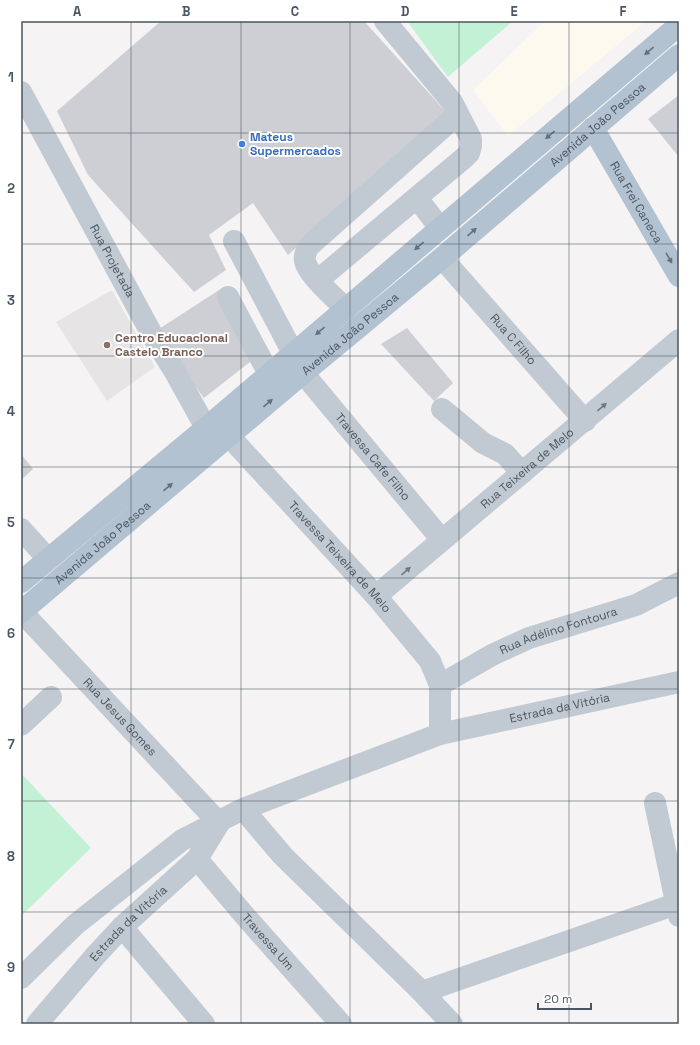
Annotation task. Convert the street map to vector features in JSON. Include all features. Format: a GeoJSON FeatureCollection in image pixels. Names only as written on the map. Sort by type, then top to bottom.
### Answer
{"type":"FeatureCollection","features":[{"type":"Feature","properties":{"kind":"main road","name":"Avenida João Pessoa"},"geometry":{"type":"LineString","coordinates":[[21,582],[206,428],[679,25]]}},
{"type":"Feature","properties":{"kind":"main road","name":"Avenida João Pessoa"},"geometry":{"type":"LineString","coordinates":[[21,612],[302,373],[442,258],[679,55]]}},
{"type":"Feature","properties":{"kind":"main road","name":"Rua Frei Caneca"},"geometry":{"type":"LineString","coordinates":[[593,128],[679,276]]}},
{"type":"Feature","properties":{"kind":"street"},"geometry":{"type":"LineString","coordinates":[[318,280],[469,153],[472,146],[471,139],[452,102],[385,21]]}},
{"type":"Feature","properties":{"kind":"street","name":"Rua Projetada"},"geometry":{"type":"LineString","coordinates":[[21,92],[155,340],[175,372],[206,428]]}},
{"type":"Feature","properties":{"kind":"street"},"geometry":{"type":"LineString","coordinates":[[346,309],[307,267],[305,253],[309,246],[458,114]]}},
{"type":"Feature","properties":{"kind":"street"},"geometry":{"type":"LineString","coordinates":[[417,198],[440,228]]}},
{"type":"Feature","properties":{"kind":"street"},"geometry":{"type":"LineString","coordinates":[[234,241],[293,353]]}},
{"type":"Feature","properties":{"kind":"street","name":"Rua C Filho"},"geometry":{"type":"LineString","coordinates":[[442,258],[584,421]]}},
{"type":"Feature","properties":{"kind":"street"},"geometry":{"type":"LineString","coordinates":[[228,297],[269,374]]}},
{"type":"Feature","properties":{"kind":"street","name":"Rua Teixeira de Melo"},"geometry":{"type":"LineString","coordinates":[[376,596],[679,340]]}},
{"type":"Feature","properties":{"kind":"street","name":"Travessa Cafe Filho"},"geometry":{"type":"LineString","coordinates":[[302,373],[442,540]]}},
{"type":"Feature","properties":{"kind":"street"},"geometry":{"type":"LineString","coordinates":[[442,409],[483,443],[505,454],[522,473]]}},
{"type":"Feature","properties":{"kind":"street","name":"Travessa Teixeira de Melo"},"geometry":{"type":"LineString","coordinates":[[229,436],[376,596],[430,661],[440,685]]}},
{"type":"Feature","properties":{"kind":"street"},"geometry":{"type":"LineString","coordinates":[[21,528],[48,559]]}},
{"type":"Feature","properties":{"kind":"street","name":"Rua Adélino Fontoura"},"geometry":{"type":"LineString","coordinates":[[440,685],[492,654],[528,638],[636,605],[679,583]]}},
{"type":"Feature","properties":{"kind":"street","name":"Rua Jesus Gomes"},"geometry":{"type":"LineString","coordinates":[[21,612],[219,823]]}},
{"type":"Feature","properties":{"kind":"street","name":"Estrada da Vitória"},"geometry":{"type":"LineString","coordinates":[[21,978],[75,925],[182,840],[219,823],[243,809],[440,734],[679,682]]}},
{"type":"Feature","properties":{"kind":"street"},"geometry":{"type":"LineString","coordinates":[[440,685],[440,734]]}},
{"type":"Feature","properties":{"kind":"street"},"geometry":{"type":"LineString","coordinates":[[21,725],[51,697]]}},
{"type":"Feature","properties":{"kind":"street"},"geometry":{"type":"LineString","coordinates":[[422,992],[678,910],[655,803]]}},
{"type":"Feature","properties":{"kind":"street"},"geometry":{"type":"LineString","coordinates":[[243,809],[283,856],[422,992],[452,1024]]}},
{"type":"Feature","properties":{"kind":"street","name":"Estrada da Vitória"},"geometry":{"type":"LineString","coordinates":[[37,1024],[122,927],[197,859],[219,823]]}},
{"type":"Feature","properties":{"kind":"street","name":"Travessa Um"},"geometry":{"type":"LineString","coordinates":[[197,859],[341,1024]]}},
{"type":"Feature","properties":{"kind":"street"},"geometry":{"type":"LineString","coordinates":[[122,927],[204,1024]]}},
{"type":"Feature","properties":{"kind":"shaded area"},"geometry":{"type":"Polygon","coordinates":[[[545,21],[646,21],[508,136],[473,90],[545,21]]]}},
{"type":"Feature","properties":{"kind":"shaded area","name":"Centro Educacional Castelo Branco"},"geometry":{"type":"Polygon","coordinates":[[[112,290],[155,367],[107,401],[56,322],[112,290]]]}},
{"type":"Feature","properties":{"kind":"green space"},"geometry":{"type":"Polygon","coordinates":[[[407,21],[513,21],[448,77],[407,21]]]}},
{"type":"Feature","properties":{"kind":"green space"},"geometry":{"type":"Polygon","coordinates":[[[21,773],[91,848],[21,916],[21,773]]]}},
{"type":"Feature","properties":{"kind":"building","name":"Mateus Supermercados"},"geometry":{"type":"Polygon","coordinates":[[[161,21],[364,21],[446,112],[288,255],[253,203],[209,235],[226,270],[194,292],[88,175],[57,111],[161,21]]]}},
{"type":"Feature","properties":{"kind":"building"},"geometry":{"type":"Polygon","coordinates":[[[679,95],[679,157],[648,119],[679,95]]]}},
{"type":"Feature","properties":{"kind":"building"},"geometry":{"type":"Polygon","coordinates":[[[219,290],[255,358],[204,398],[180,366],[159,329],[219,290]]]}},
{"type":"Feature","properties":{"kind":"building"},"geometry":{"type":"Polygon","coordinates":[[[407,328],[453,383],[434,401],[381,344],[407,328]]]}},
{"type":"Feature","properties":{"kind":"building"},"geometry":{"type":"Polygon","coordinates":[[[21,454],[33,469],[21,480],[21,454]]]}},
{"type":"Feature","properties":{"kind":"place","name":"Mateus Supermercados"},"geometry":{"type":"Point","coordinates":[242,144]}},
{"type":"Feature","properties":{"kind":"place","name":"Centro Educacional Castelo Branco"},"geometry":{"type":"Point","coordinates":[107,345]}}]}
